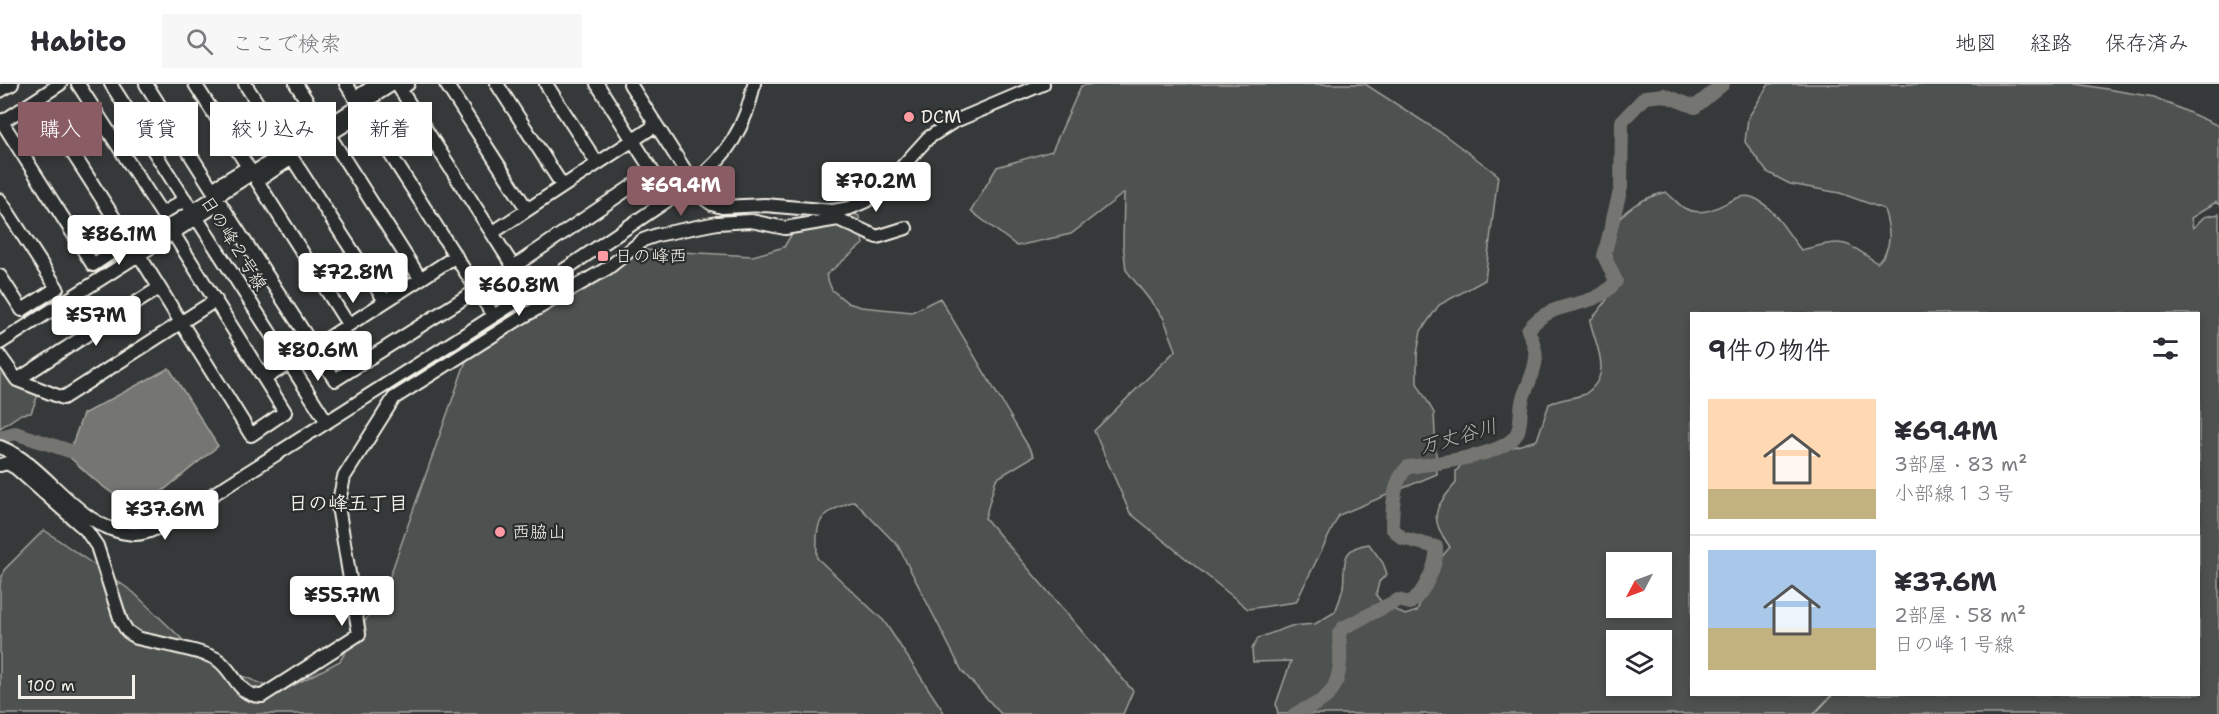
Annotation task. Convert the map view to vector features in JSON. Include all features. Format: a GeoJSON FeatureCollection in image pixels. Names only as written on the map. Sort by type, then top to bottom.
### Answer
{"type":"FeatureCollection","features":[{"type":"Feature","properties":{"kind":"street"},"geometry":{"type":"LineString","coordinates":[[0,92],[12,84]]}},
{"type":"Feature","properties":{"kind":"street"},"geometry":{"type":"LineString","coordinates":[[38,99],[129,241],[93,265],[1,121],[60,84]]}},
{"type":"Feature","properties":{"kind":"street"},"geometry":{"type":"LineString","coordinates":[[78,84],[162,214],[185,199]]}},
{"type":"Feature","properties":{"kind":"street","name":"日の峰２号線"},"geometry":{"type":"LineString","coordinates":[[111,84],[327,422]]}},
{"type":"Feature","properties":{"kind":"street"},"geometry":{"type":"LineString","coordinates":[[146,84],[212,189],[248,166],[195,84]]}},
{"type":"Feature","properties":{"kind":"street"},"geometry":{"type":"LineString","coordinates":[[245,84],[284,143],[319,120],[296,84]]}},
{"type":"Feature","properties":{"kind":"street"},"geometry":{"type":"LineString","coordinates":[[346,84],[355,98],[377,84]]}},
{"type":"Feature","properties":{"kind":"street"},"geometry":{"type":"LineString","coordinates":[[0,335],[195,214],[393,84]]}},
{"type":"Feature","properties":{"kind":"street"},"geometry":{"type":"LineString","coordinates":[[408,84],[400,90],[530,293]]}},
{"type":"Feature","properties":{"kind":"street"},"geometry":{"type":"LineString","coordinates":[[446,84],[527,209]]}},
{"type":"Feature","properties":{"kind":"street"},"geometry":{"type":"LineString","coordinates":[[497,84],[562,185]]}},
{"type":"Feature","properties":{"kind":"street"},"geometry":{"type":"LineString","coordinates":[[546,84],[597,163]]}},
{"type":"Feature","properties":{"kind":"street"},"geometry":{"type":"LineString","coordinates":[[513,267],[653,172],[597,84]]}},
{"type":"Feature","properties":{"kind":"street"},"geometry":{"type":"LineString","coordinates":[[630,84],[702,197],[712,204],[722,207],[765,205],[833,211],[866,201],[881,190],[928,138],[953,122],[1021,88],[1043,84]]}},
{"type":"Feature","properties":{"kind":"street"},"geometry":{"type":"LineString","coordinates":[[1,447],[18,454],[96,522],[135,534],[168,523],[530,293],[693,183],[712,168],[741,129],[754,84]]}},
{"type":"Feature","properties":{"kind":"street"},"geometry":{"type":"LineString","coordinates":[[420,278],[329,135],[364,113],[493,315]]}},
{"type":"Feature","properties":{"kind":"street"},"geometry":{"type":"LineString","coordinates":[[492,233],[656,125]]}},
{"type":"Feature","properties":{"kind":"street"},"geometry":{"type":"LineString","coordinates":[[348,324],[258,181],[292,158],[385,301]]}},
{"type":"Feature","properties":{"kind":"street"},"geometry":{"type":"LineString","coordinates":[[0,200],[57,288],[22,310],[0,276]]}},
{"type":"Feature","properties":{"kind":"street"},"geometry":{"type":"LineString","coordinates":[[0,343],[173,233],[195,214],[220,203],[335,380],[477,290]]}},
{"type":"Feature","properties":{"kind":"street"},"geometry":{"type":"LineString","coordinates":[[810,222],[813,209]]}},
{"type":"Feature","properties":{"kind":"street"},"geometry":{"type":"LineString","coordinates":[[0,465],[7,463],[16,468],[86,530],[97,546],[121,621],[127,631],[137,638],[217,659],[244,691],[252,697],[262,696],[359,634],[338,506],[344,477],[394,398],[519,319],[608,268],[643,240],[657,235],[717,223],[751,221],[785,228],[838,219],[877,237],[906,228]]}},
{"type":"Feature","properties":{"kind":"street"},"geometry":{"type":"LineString","coordinates":[[138,255],[251,435],[285,412],[266,378],[173,233]]}},
{"type":"Feature","properties":{"kind":"street"},"geometry":{"type":"LineString","coordinates":[[266,378],[456,256]]}},
{"type":"Feature","properties":{"kind":"street"},"geometry":{"type":"LineString","coordinates":[[16,380],[159,288]]}},
{"type":"Feature","properties":{"kind":"street"},"geometry":{"type":"LineString","coordinates":[[0,356],[16,380],[63,398],[216,300]]}},
{"type":"Feature","properties":{"kind":"shaded area"},"geometry":{"type":"Polygon","coordinates":[[[1093,84],[1365,84],[1443,134],[1498,175],[1485,280],[1439,305],[1421,331],[1417,354],[1417,383],[1434,413],[1437,474],[1339,515],[1296,602],[1248,609],[1130,513],[1094,431],[1176,350],[1163,317],[1126,270],[1123,243],[1124,193],[1071,234],[1017,246],[971,211],[997,167],[1052,151],[1081,86],[1093,84]]]}},
{"type":"Feature","properties":{"kind":"shaded area"},"geometry":{"type":"Polygon","coordinates":[[[1769,84],[2077,84],[2154,97],[2219,126],[2219,205],[2216,202],[2191,218],[2193,228],[2204,217],[2219,214],[2219,714],[1278,714],[1276,704],[1291,661],[1253,662],[1252,649],[1258,638],[1291,626],[1315,624],[1335,612],[1343,588],[1344,565],[1348,554],[1352,549],[1369,544],[1383,563],[1387,574],[1379,582],[1376,595],[1383,604],[1405,615],[1417,611],[1435,565],[1450,547],[1439,528],[1436,514],[1442,500],[1456,483],[1456,471],[1464,462],[1537,440],[1549,404],[1585,394],[1594,386],[1599,378],[1601,360],[1590,321],[1606,300],[1613,286],[1611,238],[1614,228],[1627,211],[1636,204],[1666,192],[1684,208],[1705,211],[1746,196],[1768,207],[1801,250],[1842,243],[1877,263],[1882,257],[1889,238],[1884,209],[1840,193],[1790,184],[1767,172],[1745,142],[1748,118],[1769,84]]]}},
{"type":"Feature","properties":{"kind":"shaded area"},"geometry":{"type":"Polygon","coordinates":[[[841,207],[859,216],[863,244],[826,275],[832,290],[848,303],[861,307],[912,312],[940,298],[1034,456],[996,479],[985,518],[1133,691],[1123,714],[1001,714],[962,671],[898,546],[854,501],[832,510],[821,520],[817,535],[817,558],[884,621],[945,714],[0,714],[0,584],[4,570],[44,530],[133,592],[204,660],[281,692],[340,661],[385,590],[467,358],[628,249],[753,256],[784,247],[803,215],[841,207]]]}},
{"type":"Feature","properties":{"kind":"shaded area"},"geometry":{"type":"Polygon","coordinates":[[[0,360],[39,392],[31,413],[21,414],[0,428],[0,360]]]}},
{"type":"Feature","properties":{"kind":"shaded area"},"geometry":{"type":"Polygon","coordinates":[[[169,368],[218,446],[154,498],[142,502],[130,501],[108,490],[68,456],[83,414],[169,368]]]}},
{"type":"Feature","properties":{"kind":"waterway","name":"万丈谷川"},"geometry":{"type":"LineString","coordinates":[[1295,714],[1314,705],[1331,692],[1340,668],[1339,633],[1343,628],[1398,600],[1410,603],[1420,593],[1429,578],[1435,562],[1436,547],[1402,538],[1392,528],[1394,496],[1403,473],[1408,467],[1486,453],[1512,440],[1518,431],[1522,400],[1535,363],[1535,348],[1528,330],[1538,319],[1549,312],[1596,297],[1607,291],[1616,281],[1604,256],[1621,187],[1622,121],[1645,97],[1664,95],[1695,107],[1723,84]]}},
{"type":"Feature","properties":{"kind":"waterway"},"geometry":{"type":"LineString","coordinates":[[4,436],[15,433],[70,451]]}},
{"type":"Feature","properties":{"kind":"waterway"},"geometry":{"type":"LineString","coordinates":[[1814,714],[1831,696]]}},
{"type":"Feature","properties":{"kind":"place","name":"DCM"},"geometry":{"type":"Point","coordinates":[909,117]}},
{"type":"Feature","properties":{"kind":"place","name":"日の峰西"},"geometry":{"type":"Point","coordinates":[603,256]}},
{"type":"Feature","properties":{"kind":"place","name":"西脇山"},"geometry":{"type":"Point","coordinates":[500,532]}},
{"type":"Feature","properties":{"kind":"district","name":"日の峰五丁目"},"geometry":{"type":"Point","coordinates":[348,503]}}]}
